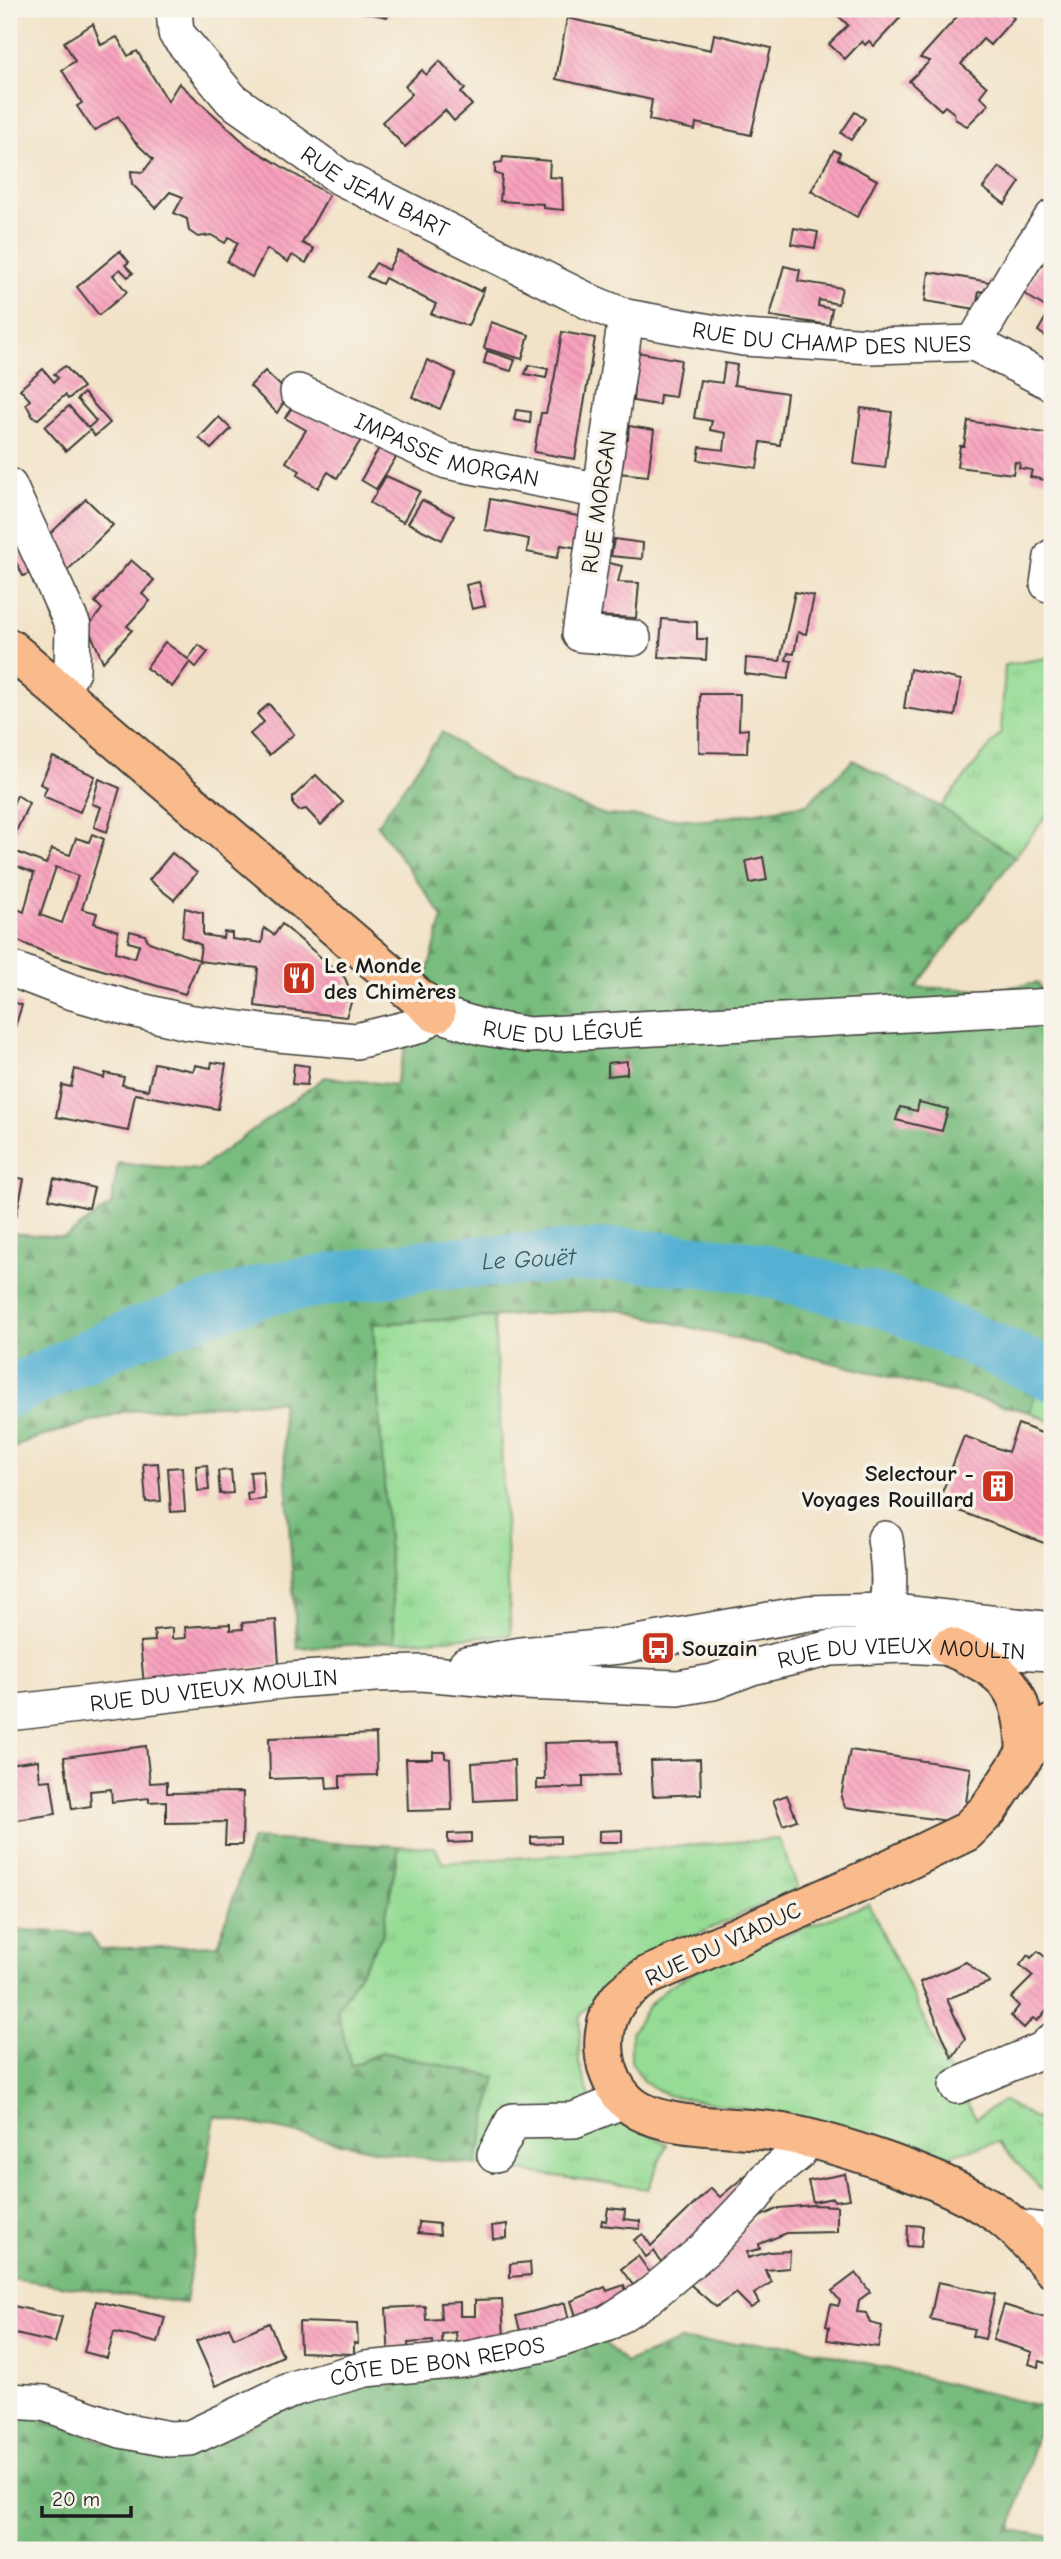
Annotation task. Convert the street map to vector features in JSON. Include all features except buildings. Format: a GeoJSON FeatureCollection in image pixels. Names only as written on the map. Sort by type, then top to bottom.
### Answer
{"type":"FeatureCollection","features":[{"type":"Feature","properties":{"kind":"main road"},"geometry":{"type":"LineString","coordinates":[[9,648],[436,1013]]}},
{"type":"Feature","properties":{"kind":"main road"},"geometry":{"type":"LineString","coordinates":[[950,1647],[996,1670],[1011,1686],[1020,1708],[1026,1753]]}},
{"type":"Feature","properties":{"kind":"main road","name":"RUE DU VIADUC"},"geometry":{"type":"LineString","coordinates":[[624,2100],[609,2073],[603,2046],[608,2017],[622,1995],[647,1976],[670,1965],[864,1881],[966,1832],[988,1810],[1026,1753],[1052,1724]]}},
{"type":"Feature","properties":{"kind":"main road"},"geometry":{"type":"LineString","coordinates":[[624,2100],[662,2119],[780,2132],[807,2139],[954,2189],[1014,2227],[1052,2268]]}},
{"type":"Feature","properties":{"kind":"street","name":"RUE JEAN BART"},"geometry":{"type":"LineString","coordinates":[[174,9],[176,33],[232,100],[340,177],[626,317]]}},
{"type":"Feature","properties":{"kind":"street","name":"RUE DU CHAMP DES NUES"},"geometry":{"type":"LineString","coordinates":[[626,317],[744,338],[870,346],[974,344],[1022,262],[1052,218]]}},
{"type":"Feature","properties":{"kind":"street","name":"RUE MORGAN"},"geometry":{"type":"LineString","coordinates":[[626,317],[580,634],[633,638]]}},
{"type":"Feature","properties":{"kind":"street"},"geometry":{"type":"LineString","coordinates":[[974,344],[1052,383]]}},
{"type":"Feature","properties":{"kind":"street","name":"IMPASSE MORGAN"},"geometry":{"type":"LineString","coordinates":[[298,392],[447,461],[601,491]]}},
{"type":"Feature","properties":{"kind":"street"},"geometry":{"type":"LineString","coordinates":[[9,486],[73,626],[72,671],[61,692]]}},
{"type":"Feature","properties":{"kind":"street"},"geometry":{"type":"LineString","coordinates":[[9,968],[69,991],[187,1023],[278,1034],[356,1041],[418,1026],[436,1013]]}},
{"type":"Feature","properties":{"kind":"street","name":"RUE DU LÉGUÉ"},"geometry":{"type":"LineString","coordinates":[[436,1013],[481,1027],[529,1035],[1052,1006]]}},
{"type":"Feature","properties":{"kind":"street"},"geometry":{"type":"LineString","coordinates":[[885,1539],[888,1559],[885,1611]]}},
{"type":"Feature","properties":{"kind":"street","name":"RUE DU VIEUX MOULIN"},"geometry":{"type":"LineString","coordinates":[[9,1713],[290,1680],[422,1673],[522,1655],[620,1646],[808,1613],[885,1611],[1052,1630]]}},
{"type":"Feature","properties":{"kind":"street","name":"RUE DU VIEUX MOULIN"},"geometry":{"type":"LineString","coordinates":[[422,1673],[523,1682],[678,1688],[713,1682],[752,1667],[814,1634],[872,1627],[882,1620],[885,1611]]}},
{"type":"Feature","properties":{"kind":"street","name":"RUE DU VIEUX MOULIN"},"geometry":{"type":"LineString","coordinates":[[752,1667],[831,1648],[903,1645],[1052,1653]]}},
{"type":"Feature","properties":{"kind":"street"},"geometry":{"type":"LineString","coordinates":[[957,2086],[1042,2050],[1052,2040]]}},
{"type":"Feature","properties":{"kind":"street"},"geometry":{"type":"LineString","coordinates":[[495,2155],[513,2122],[574,2120],[624,2100]]}},
{"type":"Feature","properties":{"kind":"street","name":"CÔTE DE BON REPOS"},"geometry":{"type":"LineString","coordinates":[[9,2401],[44,2403],[121,2430],[169,2439],[190,2438],[295,2388],[366,2369],[462,2360],[549,2343],[606,2324],[648,2297],[704,2250],[754,2197],[765,2180],[797,2154],[807,2139]]}},
{"type":"Feature","properties":{"kind":"street"},"geometry":{"type":"LineString","coordinates":[[1014,2227],[1052,2232]]}},
{"type":"Feature","properties":{"kind":"green space"},"geometry":{"type":"Polygon","coordinates":[[[1052,657],[1052,808],[1015,857],[941,807],[1001,732],[1005,665],[1052,657]]]}},
{"type":"Feature","properties":{"kind":"green space"},"geometry":{"type":"Polygon","coordinates":[[[442,732],[510,780],[605,815],[708,820],[807,804],[853,760],[941,807],[1015,857],[916,987],[987,990],[1038,983],[1052,1009],[1052,1329],[1030,1412],[617,1309],[373,1324],[395,1642],[297,1648],[281,1401],[127,1411],[24,1442],[9,1452],[9,1233],[65,1237],[111,1205],[118,1163],[198,1170],[325,1077],[395,1085],[443,917],[377,825],[442,732]]]}},
{"type":"Feature","properties":{"kind":"green space"},"geometry":{"type":"Polygon","coordinates":[[[494,1317],[511,1635],[395,1642],[373,1324],[494,1317]]]}},
{"type":"Feature","properties":{"kind":"green space"},"geometry":{"type":"Polygon","coordinates":[[[1052,1329],[1052,1422],[1030,1412],[1052,1329]]]}},
{"type":"Feature","properties":{"kind":"green space"},"geometry":{"type":"Polygon","coordinates":[[[252,1839],[399,1846],[382,1936],[337,2010],[351,2066],[382,2052],[496,2077],[476,2165],[388,2153],[215,2116],[185,2303],[9,2278],[9,1929],[89,1934],[100,1949],[218,1945],[252,1839]]]}},
{"type":"Feature","properties":{"kind":"green space"},"geometry":{"type":"Polygon","coordinates":[[[779,1839],[798,1888],[619,1971],[580,2016],[579,2063],[591,2101],[667,2144],[648,2189],[476,2165],[495,2077],[351,2066],[337,2010],[382,1936],[399,1846],[435,1847],[443,1863],[779,1839]]]}},
{"type":"Feature","properties":{"kind":"green space"},"geometry":{"type":"Polygon","coordinates":[[[869,1904],[948,2070],[976,2118],[1003,2101],[1052,2127],[1052,2201],[998,2142],[931,2160],[769,2113],[666,2095],[644,2081],[631,2062],[631,2033],[647,2007],[669,1986],[718,1959],[869,1904]]]}},
{"type":"Feature","properties":{"kind":"green space"},"geometry":{"type":"Polygon","coordinates":[[[601,2339],[625,2363],[680,2341],[793,2345],[1044,2407],[1011,2530],[1052,2537],[1052,2550],[9,2550],[9,2416],[34,2417],[139,2453],[200,2450],[329,2387],[601,2339]]]}},
{"type":"Feature","properties":{"kind":"waterway","name":"Le Gouët"},"geometry":{"type":"LineString","coordinates":[[9,1392],[132,1335],[267,1289],[434,1264],[622,1254],[747,1266],[888,1303],[1052,1375]]}},
{"type":"Feature","properties":{"kind":"place","name":"Le Monde des Chimères"},"geometry":{"type":"Point","coordinates":[299,978]}},
{"type":"Feature","properties":{"kind":"place","name":"Selectour - Voyages Rouillard"},"geometry":{"type":"Point","coordinates":[998,1486]}},
{"type":"Feature","properties":{"kind":"place","name":"Souzain"},"geometry":{"type":"Point","coordinates":[658,1648]}}]}
